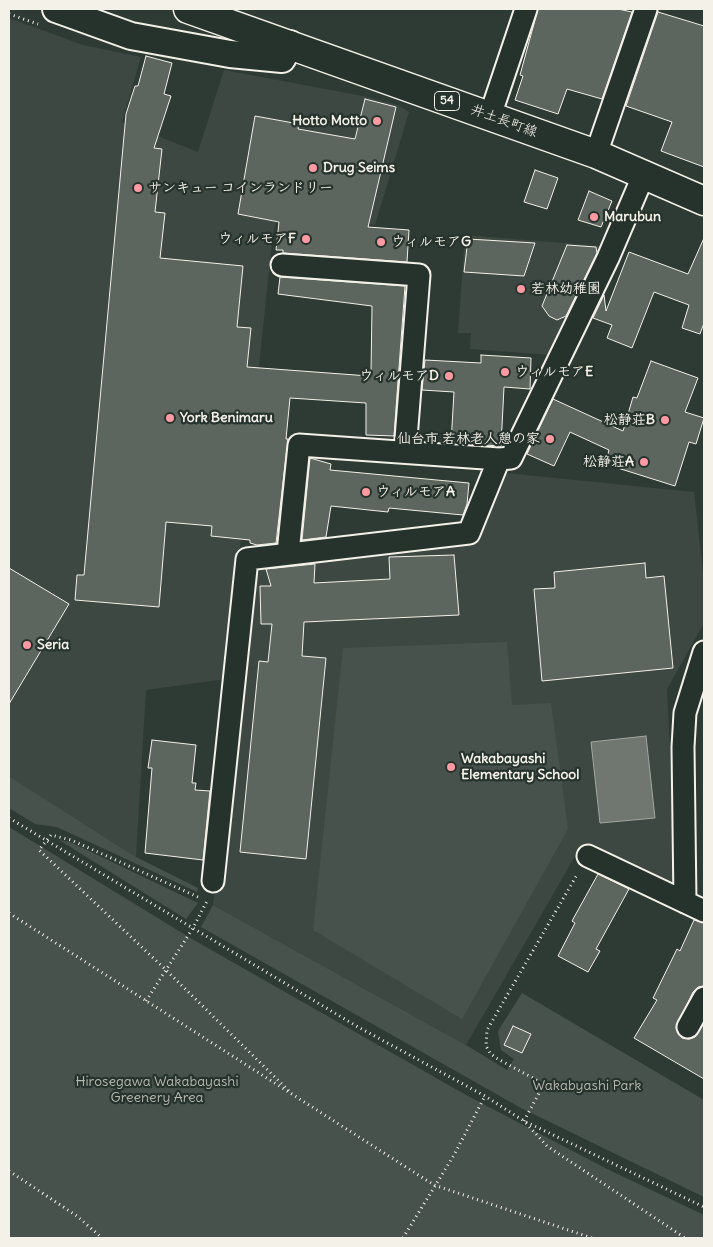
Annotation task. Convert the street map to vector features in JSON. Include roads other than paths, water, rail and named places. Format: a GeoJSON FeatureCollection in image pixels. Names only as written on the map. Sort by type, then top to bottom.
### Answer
{"type":"FeatureCollection","features":[{"type":"Feature","properties":{"kind":"main road","name":"井土長町線"},"geometry":{"type":"LineString","coordinates":[[188,9],[596,154],[704,201]]}},
{"type":"Feature","properties":{"kind":"street"},"geometry":{"type":"LineString","coordinates":[[56,9],[131,36],[230,54],[282,59],[290,44]]}},
{"type":"Feature","properties":{"kind":"street"},"geometry":{"type":"LineString","coordinates":[[490,116],[526,9]]}},
{"type":"Feature","properties":{"kind":"street"},"geometry":{"type":"LineString","coordinates":[[596,154],[646,9]]}},
{"type":"Feature","properties":{"kind":"street"},"geometry":{"type":"LineString","coordinates":[[288,553],[299,444],[499,459],[512,458],[608,258],[644,174]]}},
{"type":"Feature","properties":{"kind":"street"},"geometry":{"type":"LineString","coordinates":[[282,265],[418,275],[405,451]]}},
{"type":"Feature","properties":{"kind":"street"},"geometry":{"type":"LineString","coordinates":[[213,881],[248,559],[469,532],[499,459]]}},
{"type":"Feature","properties":{"kind":"street"},"geometry":{"type":"LineString","coordinates":[[588,856],[695,907],[683,746],[685,713],[704,652]]}},
{"type":"Feature","properties":{"kind":"street"},"geometry":{"type":"LineString","coordinates":[[688,1027],[704,998]]}},
{"type":"Feature","properties":{"kind":"place","name":"Hotto Motto"},"geometry":{"type":"Point","coordinates":[377,121]}},
{"type":"Feature","properties":{"kind":"place","name":"Drug Seims"},"geometry":{"type":"Point","coordinates":[313,168]}},
{"type":"Feature","properties":{"kind":"place","name":"サンキュー コインランドリー"},"geometry":{"type":"Point","coordinates":[138,188]}},
{"type":"Feature","properties":{"kind":"place","name":"Marubun"},"geometry":{"type":"Point","coordinates":[594,217]}},
{"type":"Feature","properties":{"kind":"place","name":"ウィルモアF"},"geometry":{"type":"Point","coordinates":[306,239]}},
{"type":"Feature","properties":{"kind":"place","name":"ウィルモアG"},"geometry":{"type":"Point","coordinates":[381,242]}},
{"type":"Feature","properties":{"kind":"place","name":"若林幼稚園"},"geometry":{"type":"Point","coordinates":[521,289]}},
{"type":"Feature","properties":{"kind":"place","name":"ウィルモアE"},"geometry":{"type":"Point","coordinates":[505,372]}},
{"type":"Feature","properties":{"kind":"place","name":"ウィルモアD"},"geometry":{"type":"Point","coordinates":[449,376]}},
{"type":"Feature","properties":{"kind":"place","name":"York Benimaru"},"geometry":{"type":"Point","coordinates":[170,418]}},
{"type":"Feature","properties":{"kind":"place","name":"松静荘B"},"geometry":{"type":"Point","coordinates":[665,420]}},
{"type":"Feature","properties":{"kind":"place","name":"仙台市 若林老人憩の家"},"geometry":{"type":"Point","coordinates":[550,439]}},
{"type":"Feature","properties":{"kind":"place","name":"松静荘A"},"geometry":{"type":"Point","coordinates":[644,462]}},
{"type":"Feature","properties":{"kind":"place","name":"ウィルモアA"},"geometry":{"type":"Point","coordinates":[366,492]}},
{"type":"Feature","properties":{"kind":"place","name":"Seria"},"geometry":{"type":"Point","coordinates":[27,645]}},
{"type":"Feature","properties":{"kind":"place","name":"Wakabayashi Elementary School"},"geometry":{"type":"Point","coordinates":[451,767]}},
{"type":"Feature","properties":{"kind":"park label","name":"Wakabyashi Park"},"geometry":{"type":"Point","coordinates":[587,1086]}},
{"type":"Feature","properties":{"kind":"park label","name":"Hirosegawa Wakabayashi Greenery Area"},"geometry":{"type":"Point","coordinates":[157,1090]}}]}
